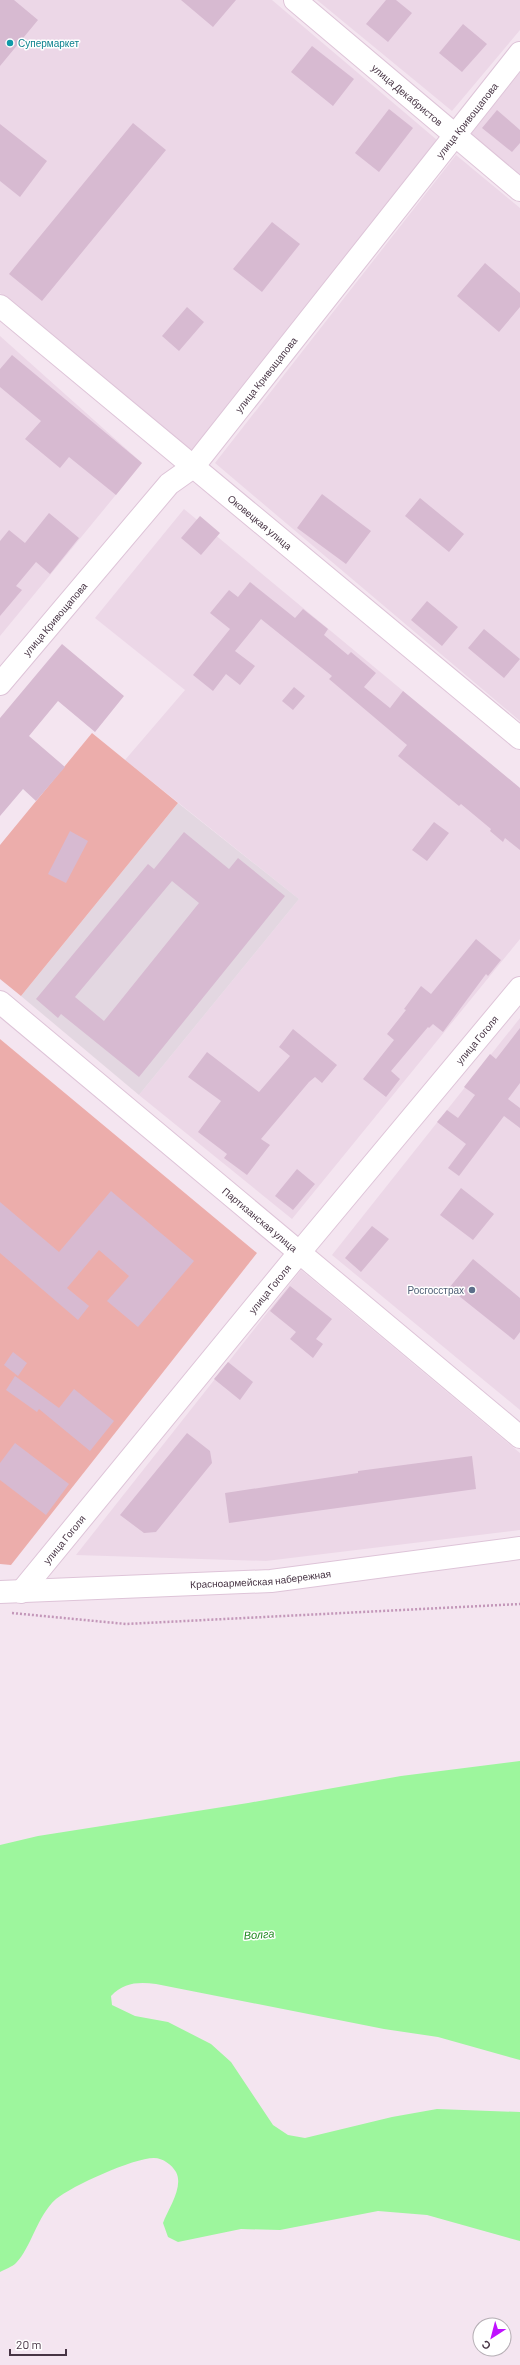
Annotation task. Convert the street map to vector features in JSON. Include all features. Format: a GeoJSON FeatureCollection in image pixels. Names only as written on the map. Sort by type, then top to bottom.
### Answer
{"type":"FeatureCollection","features":[{"type":"Feature","properties":{"kind":"street","name":"улица Декабристов"},"geometry":{"type":"LineString","coordinates":[[295,0],[520,190]]}},
{"type":"Feature","properties":{"kind":"street","name":"улица Кривощапова"},"geometry":{"type":"LineString","coordinates":[[0,684],[169,484],[193,467],[520,54]]}},
{"type":"Feature","properties":{"kind":"street","name":"Оковецкая улица"},"geometry":{"type":"LineString","coordinates":[[0,306],[520,738]]}},
{"type":"Feature","properties":{"kind":"street","name":"улица Гоголя"},"geometry":{"type":"LineString","coordinates":[[21,1592],[299,1253],[520,988]]}},
{"type":"Feature","properties":{"kind":"street","name":"Партизанская улица"},"geometry":{"type":"LineString","coordinates":[[0,1002],[520,1437]]}},
{"type":"Feature","properties":{"kind":"street","name":"Красноармейская набережная"},"geometry":{"type":"LineString","coordinates":[[0,1592],[271,1581],[520,1548]]}},
{"type":"Feature","properties":{"kind":"path"},"geometry":{"type":"LineString","coordinates":[[8,1613],[126,1624],[520,1604]]}},
{"type":"Feature","properties":{"kind":"shaded area"},"geometry":{"type":"Polygon","coordinates":[[[0,0],[272,0],[437,140],[191,452],[0,293],[0,0]]]}},
{"type":"Feature","properties":{"kind":"shaded area"},"geometry":{"type":"Polygon","coordinates":[[[317,0],[520,0],[520,30],[452,111],[317,0]]]}},
{"type":"Feature","properties":{"kind":"shaded area"},"geometry":{"type":"Polygon","coordinates":[[[520,64],[520,179],[464,132],[520,64]]]}},
{"type":"Feature","properties":{"kind":"shaded area"},"geometry":{"type":"Polygon","coordinates":[[[456,155],[520,208],[520,721],[215,463],[456,155]]]}},
{"type":"Feature","properties":{"kind":"shaded area"},"geometry":{"type":"Polygon","coordinates":[[[0,336],[142,463],[0,636],[0,336]]]}},
{"type":"Feature","properties":{"kind":"shaded area"},"geometry":{"type":"Polygon","coordinates":[[[184,509],[520,788],[520,939],[292,1219],[139,1095],[299,899],[125,760],[185,690],[95,618],[184,509]]]}},
{"type":"Feature","properties":{"kind":"shaded area"},"geometry":{"type":"Polygon","coordinates":[[[92,733],[178,803],[21,996],[0,979],[0,845],[92,733]]]}},
{"type":"Feature","properties":{"kind":"shaded area"},"geometry":{"type":"Polygon","coordinates":[[[178,803],[299,899],[139,1095],[21,996],[178,803]]]}},
{"type":"Feature","properties":{"kind":"shaded area"},"geometry":{"type":"Polygon","coordinates":[[[520,1018],[520,1410],[332,1255],[520,1018]]]}},
{"type":"Feature","properties":{"kind":"shaded area"},"geometry":{"type":"Polygon","coordinates":[[[0,1039],[257,1253],[11,1565],[0,1564],[0,1039]]]}},
{"type":"Feature","properties":{"kind":"shaded area"},"geometry":{"type":"Polygon","coordinates":[[[301,1270],[520,1453],[520,1530],[266,1561],[76,1555],[301,1270]]]}},
{"type":"Feature","properties":{"kind":"water","name":"Волга"},"geometry":{"type":"Polygon","coordinates":[[[520,1761],[520,2060],[438,2037],[384,2029],[156,1984],[132,1984],[121,1988],[111,1996],[112,2005],[135,2016],[168,2022],[211,2044],[231,2062],[273,2125],[288,2135],[305,2138],[392,2117],[437,2109],[520,2112],[520,2241],[427,2215],[378,2211],[280,2230],[241,2229],[178,2242],[168,2237],[163,2223],[177,2191],[178,2178],[176,2172],[170,2164],[161,2159],[154,2158],[144,2159],[103,2174],[75,2187],[56,2199],[44,2214],[21,2257],[10,2267],[0,2272],[0,1845],[38,1836],[248,1803],[401,1776],[520,1761]]]}},
{"type":"Feature","properties":{"kind":"building","name":"Супермаркет"},"geometry":{"type":"Polygon","coordinates":[[[0,0],[14,0],[38,20],[0,66],[0,0]]]}},
{"type":"Feature","properties":{"kind":"building"},"geometry":{"type":"Polygon","coordinates":[[[181,0],[236,0],[213,27],[181,0]]]}},
{"type":"Feature","properties":{"kind":"building"},"geometry":{"type":"Polygon","coordinates":[[[386,0],[396,0],[412,13],[388,42],[366,24],[386,0]]]}},
{"type":"Feature","properties":{"kind":"building"},"geometry":{"type":"Polygon","coordinates":[[[463,24],[487,44],[462,72],[439,53],[463,24]]]}},
{"type":"Feature","properties":{"kind":"building"},"geometry":{"type":"Polygon","coordinates":[[[312,46],[354,79],[333,106],[291,72],[312,46]]]}},
{"type":"Feature","properties":{"kind":"building"},"geometry":{"type":"Polygon","coordinates":[[[389,109],[413,128],[379,172],[355,153],[389,109]]]}},
{"type":"Feature","properties":{"kind":"building"},"geometry":{"type":"Polygon","coordinates":[[[497,110],[520,130],[520,143],[512,152],[482,128],[497,110]]]}},
{"type":"Feature","properties":{"kind":"building"},"geometry":{"type":"Polygon","coordinates":[[[133,123],[166,150],[42,301],[9,274],[133,123]]]}},
{"type":"Feature","properties":{"kind":"building"},"geometry":{"type":"Polygon","coordinates":[[[0,124],[47,161],[20,197],[0,181],[0,124]]]}},
{"type":"Feature","properties":{"kind":"building"},"geometry":{"type":"Polygon","coordinates":[[[272,222],[300,244],[262,292],[233,269],[272,222]]]}},
{"type":"Feature","properties":{"kind":"building"},"geometry":{"type":"Polygon","coordinates":[[[485,263],[520,293],[520,307],[499,332],[457,296],[485,263]]]}},
{"type":"Feature","properties":{"kind":"building"},"geometry":{"type":"Polygon","coordinates":[[[187,307],[204,322],[179,351],[162,336],[187,307]]]}},
{"type":"Feature","properties":{"kind":"building"},"geometry":{"type":"Polygon","coordinates":[[[12,355],[142,463],[116,495],[69,457],[60,468],[25,439],[41,421],[0,387],[0,369],[12,355]]]}},
{"type":"Feature","properties":{"kind":"building"},"geometry":{"type":"Polygon","coordinates":[[[322,494],[371,531],[346,564],[297,528],[322,494]]]}},
{"type":"Feature","properties":{"kind":"building"},"geometry":{"type":"Polygon","coordinates":[[[420,498],[464,534],[449,552],[405,516],[420,498]]]}},
{"type":"Feature","properties":{"kind":"building"},"geometry":{"type":"Polygon","coordinates":[[[49,513],[79,538],[50,574],[36,562],[16,586],[22,590],[0,616],[0,541],[9,530],[25,543],[49,513]]]}},
{"type":"Feature","properties":{"kind":"building"},"geometry":{"type":"Polygon","coordinates":[[[200,516],[220,533],[201,555],[181,538],[200,516]]]}},
{"type":"Feature","properties":{"kind":"building"},"geometry":{"type":"Polygon","coordinates":[[[250,582],[295,618],[303,609],[328,629],[324,635],[348,655],[351,652],[376,673],[364,687],[390,708],[403,691],[520,788],[520,850],[505,838],[503,842],[490,831],[491,829],[461,804],[459,806],[398,756],[407,745],[329,679],[332,676],[261,619],[235,651],[255,666],[240,685],[226,674],[213,691],[193,675],[230,629],[210,613],[229,590],[238,597],[250,582]]]}},
{"type":"Feature","properties":{"kind":"building"},"geometry":{"type":"Polygon","coordinates":[[[427,601],[458,627],[442,646],[411,620],[427,601]]]}},
{"type":"Feature","properties":{"kind":"building"},"geometry":{"type":"Polygon","coordinates":[[[484,629],[520,659],[504,678],[468,648],[484,629]]]}},
{"type":"Feature","properties":{"kind":"building"},"geometry":{"type":"Polygon","coordinates":[[[62,644],[124,696],[95,732],[58,701],[29,736],[65,767],[36,801],[23,789],[0,816],[0,718],[62,644]]]}},
{"type":"Feature","properties":{"kind":"building"},"geometry":{"type":"Polygon","coordinates":[[[294,687],[305,696],[293,710],[282,701],[294,687]]]}},
{"type":"Feature","properties":{"kind":"building"},"geometry":{"type":"Polygon","coordinates":[[[434,822],[449,833],[427,861],[412,850],[434,822]]]}},
{"type":"Feature","properties":{"kind":"building"},"geometry":{"type":"Polygon","coordinates":[[[70,831],[88,841],[66,883],[48,874],[70,831]]]}},
{"type":"Feature","properties":{"kind":"building"},"geometry":{"type":"Polygon","coordinates":[[[184,832],[229,869],[238,858],[285,896],[139,1077],[61,1014],[58,1018],[36,999],[148,864],[154,869],[184,832]],[[172,881],[75,997],[104,1021],[199,903],[172,881]]]}},
{"type":"Feature","properties":{"kind":"building"},"geometry":{"type":"Polygon","coordinates":[[[476,939],[501,960],[488,976],[486,974],[443,1032],[433,1024],[429,1028],[428,1027],[391,1071],[400,1079],[386,1097],[363,1079],[394,1040],[387,1034],[406,1010],[404,1009],[421,986],[431,994],[476,939]]]}},
{"type":"Feature","properties":{"kind":"building"},"geometry":{"type":"Polygon","coordinates":[[[520,1028],[520,1083],[508,1099],[520,1108],[520,1128],[504,1116],[459,1176],[448,1168],[466,1144],[437,1122],[447,1110],[458,1118],[475,1095],[464,1087],[490,1054],[496,1059],[520,1028]]]}},
{"type":"Feature","properties":{"kind":"building"},"geometry":{"type":"Polygon","coordinates":[[[293,1029],[337,1065],[322,1083],[315,1077],[309,1082],[261,1139],[270,1145],[247,1175],[224,1158],[227,1154],[198,1132],[221,1101],[188,1077],[207,1052],[259,1092],[290,1056],[279,1047],[293,1029]]]}},
{"type":"Feature","properties":{"kind":"building"},"geometry":{"type":"Polygon","coordinates":[[[297,1169],[315,1184],[293,1210],[275,1196],[297,1169]]]}},
{"type":"Feature","properties":{"kind":"building"},"geometry":{"type":"Polygon","coordinates":[[[461,1188],[494,1214],[473,1240],[440,1215],[461,1188]]]}},
{"type":"Feature","properties":{"kind":"building"},"geometry":{"type":"Polygon","coordinates":[[[111,1191],[194,1261],[138,1327],[107,1301],[129,1276],[99,1250],[67,1288],[89,1306],[78,1320],[0,1253],[0,1202],[59,1252],[111,1191]]]}},
{"type":"Feature","properties":{"kind":"building"},"geometry":{"type":"Polygon","coordinates":[[[372,1226],[389,1239],[361,1272],[345,1258],[372,1226]]]}},
{"type":"Feature","properties":{"kind":"building"},"geometry":{"type":"Polygon","coordinates":[[[473,1259],[520,1298],[520,1332],[514,1340],[449,1288],[473,1259]]]}},
{"type":"Feature","properties":{"kind":"building"},"geometry":{"type":"Polygon","coordinates":[[[290,1286],[332,1319],[316,1339],[323,1344],[313,1358],[290,1339],[296,1332],[270,1311],[290,1286]]]}},
{"type":"Feature","properties":{"kind":"building"},"geometry":{"type":"Polygon","coordinates":[[[13,1352],[27,1363],[18,1376],[4,1365],[13,1352]]]}},
{"type":"Feature","properties":{"kind":"building"},"geometry":{"type":"Polygon","coordinates":[[[228,1362],[253,1382],[240,1400],[214,1379],[228,1362]]]}},
{"type":"Feature","properties":{"kind":"building"},"geometry":{"type":"Polygon","coordinates":[[[15,1376],[59,1408],[74,1389],[114,1421],[90,1451],[39,1409],[37,1412],[6,1390],[15,1376]]]}},
{"type":"Feature","properties":{"kind":"building"},"geometry":{"type":"Polygon","coordinates":[[[187,1433],[210,1451],[212,1463],[156,1532],[144,1533],[120,1515],[187,1433]]]}},
{"type":"Feature","properties":{"kind":"building"},"geometry":{"type":"Polygon","coordinates":[[[15,1443],[69,1484],[46,1515],[0,1480],[0,1463],[15,1443]]]}},
{"type":"Feature","properties":{"kind":"building"},"geometry":{"type":"Polygon","coordinates":[[[472,1456],[476,1489],[229,1523],[225,1493],[358,1473],[358,1471],[472,1456]]]}},
{"type":"Feature","properties":{"kind":"place","name":"Супермаркет"},"geometry":{"type":"Point","coordinates":[10,43]}},
{"type":"Feature","properties":{"kind":"place","name":"Росгосстрах"},"geometry":{"type":"Point","coordinates":[472,1290]}}]}
